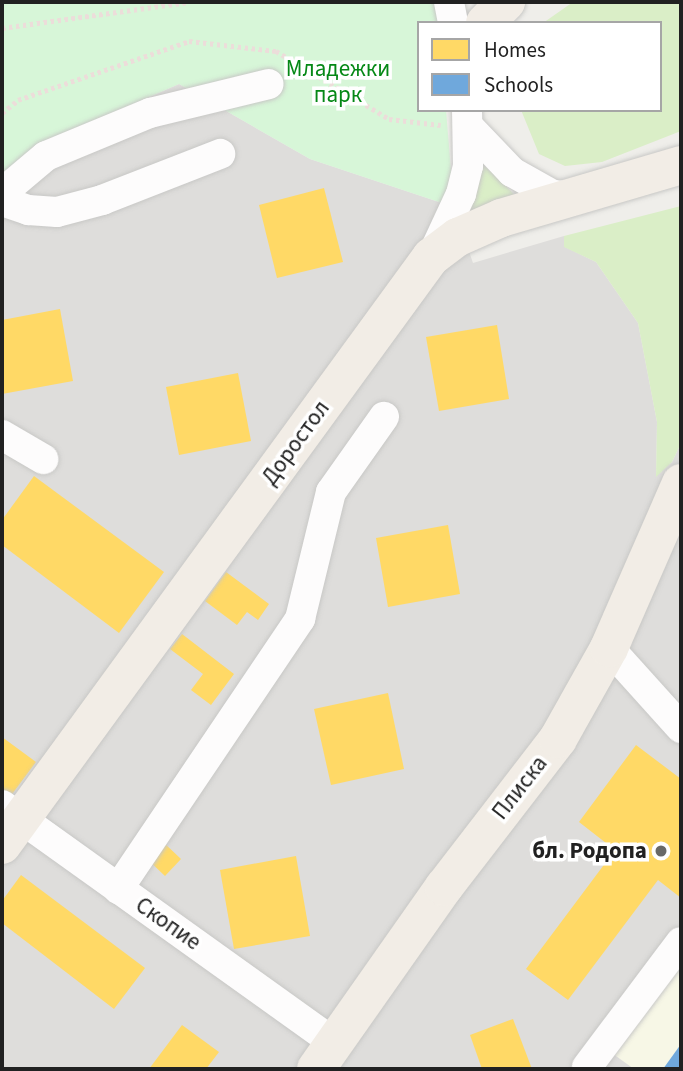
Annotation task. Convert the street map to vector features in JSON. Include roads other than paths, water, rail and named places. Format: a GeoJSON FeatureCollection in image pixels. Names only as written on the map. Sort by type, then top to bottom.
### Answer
{"type":"FeatureCollection","features":[{"type":"Feature","properties":{"kind":"main road"},"geometry":{"type":"LineString","coordinates":[[487,21],[506,2]]}},
{"type":"Feature","properties":{"kind":"main road","name":"Доростол"},"geometry":{"type":"LineString","coordinates":[[8,823],[431,257],[458,237],[500,218],[681,165]]}},
{"type":"Feature","properties":{"kind":"main road","name":"Плиска"},"geometry":{"type":"LineString","coordinates":[[326,1056],[444,887],[558,739],[609,648],[681,483]]}},
{"type":"Feature","properties":{"kind":"street"},"geometry":{"type":"LineString","coordinates":[[449,2],[453,21]]}},
{"type":"Feature","properties":{"kind":"street"},"geometry":{"type":"LineString","coordinates":[[2,193],[46,156],[150,113],[269,84]]}},
{"type":"Feature","properties":{"kind":"street"},"geometry":{"type":"LineString","coordinates":[[468,119],[512,172],[553,195],[575,197]]}},
{"type":"Feature","properties":{"kind":"street"},"geometry":{"type":"LineString","coordinates":[[431,257],[461,194],[468,119]]}},
{"type":"Feature","properties":{"kind":"street"},"geometry":{"type":"LineString","coordinates":[[2,201],[28,210],[57,212],[102,200],[220,154]]}},
{"type":"Feature","properties":{"kind":"street"},"geometry":{"type":"LineString","coordinates":[[118,888],[300,619],[331,492],[384,417]]}},
{"type":"Feature","properties":{"kind":"street"},"geometry":{"type":"LineString","coordinates":[[2,435],[43,459]]}},
{"type":"Feature","properties":{"kind":"street"},"geometry":{"type":"LineString","coordinates":[[609,648],[681,728]]}},
{"type":"Feature","properties":{"kind":"street","name":"Скопие"},"geometry":{"type":"LineString","coordinates":[[8,823],[118,888],[326,1056]]}},
{"type":"Feature","properties":{"kind":"street"},"geometry":{"type":"LineString","coordinates":[[587,1067],[681,943]]}},
{"type":"Feature","properties":{"kind":"place","name":"бл. Родопа"},"geometry":{"type":"Point","coordinates":[661,851]}},
{"type":"Feature","properties":{"kind":"park label","name":"Младежки парк"},"geometry":{"type":"Point","coordinates":[338,82]}}]}
